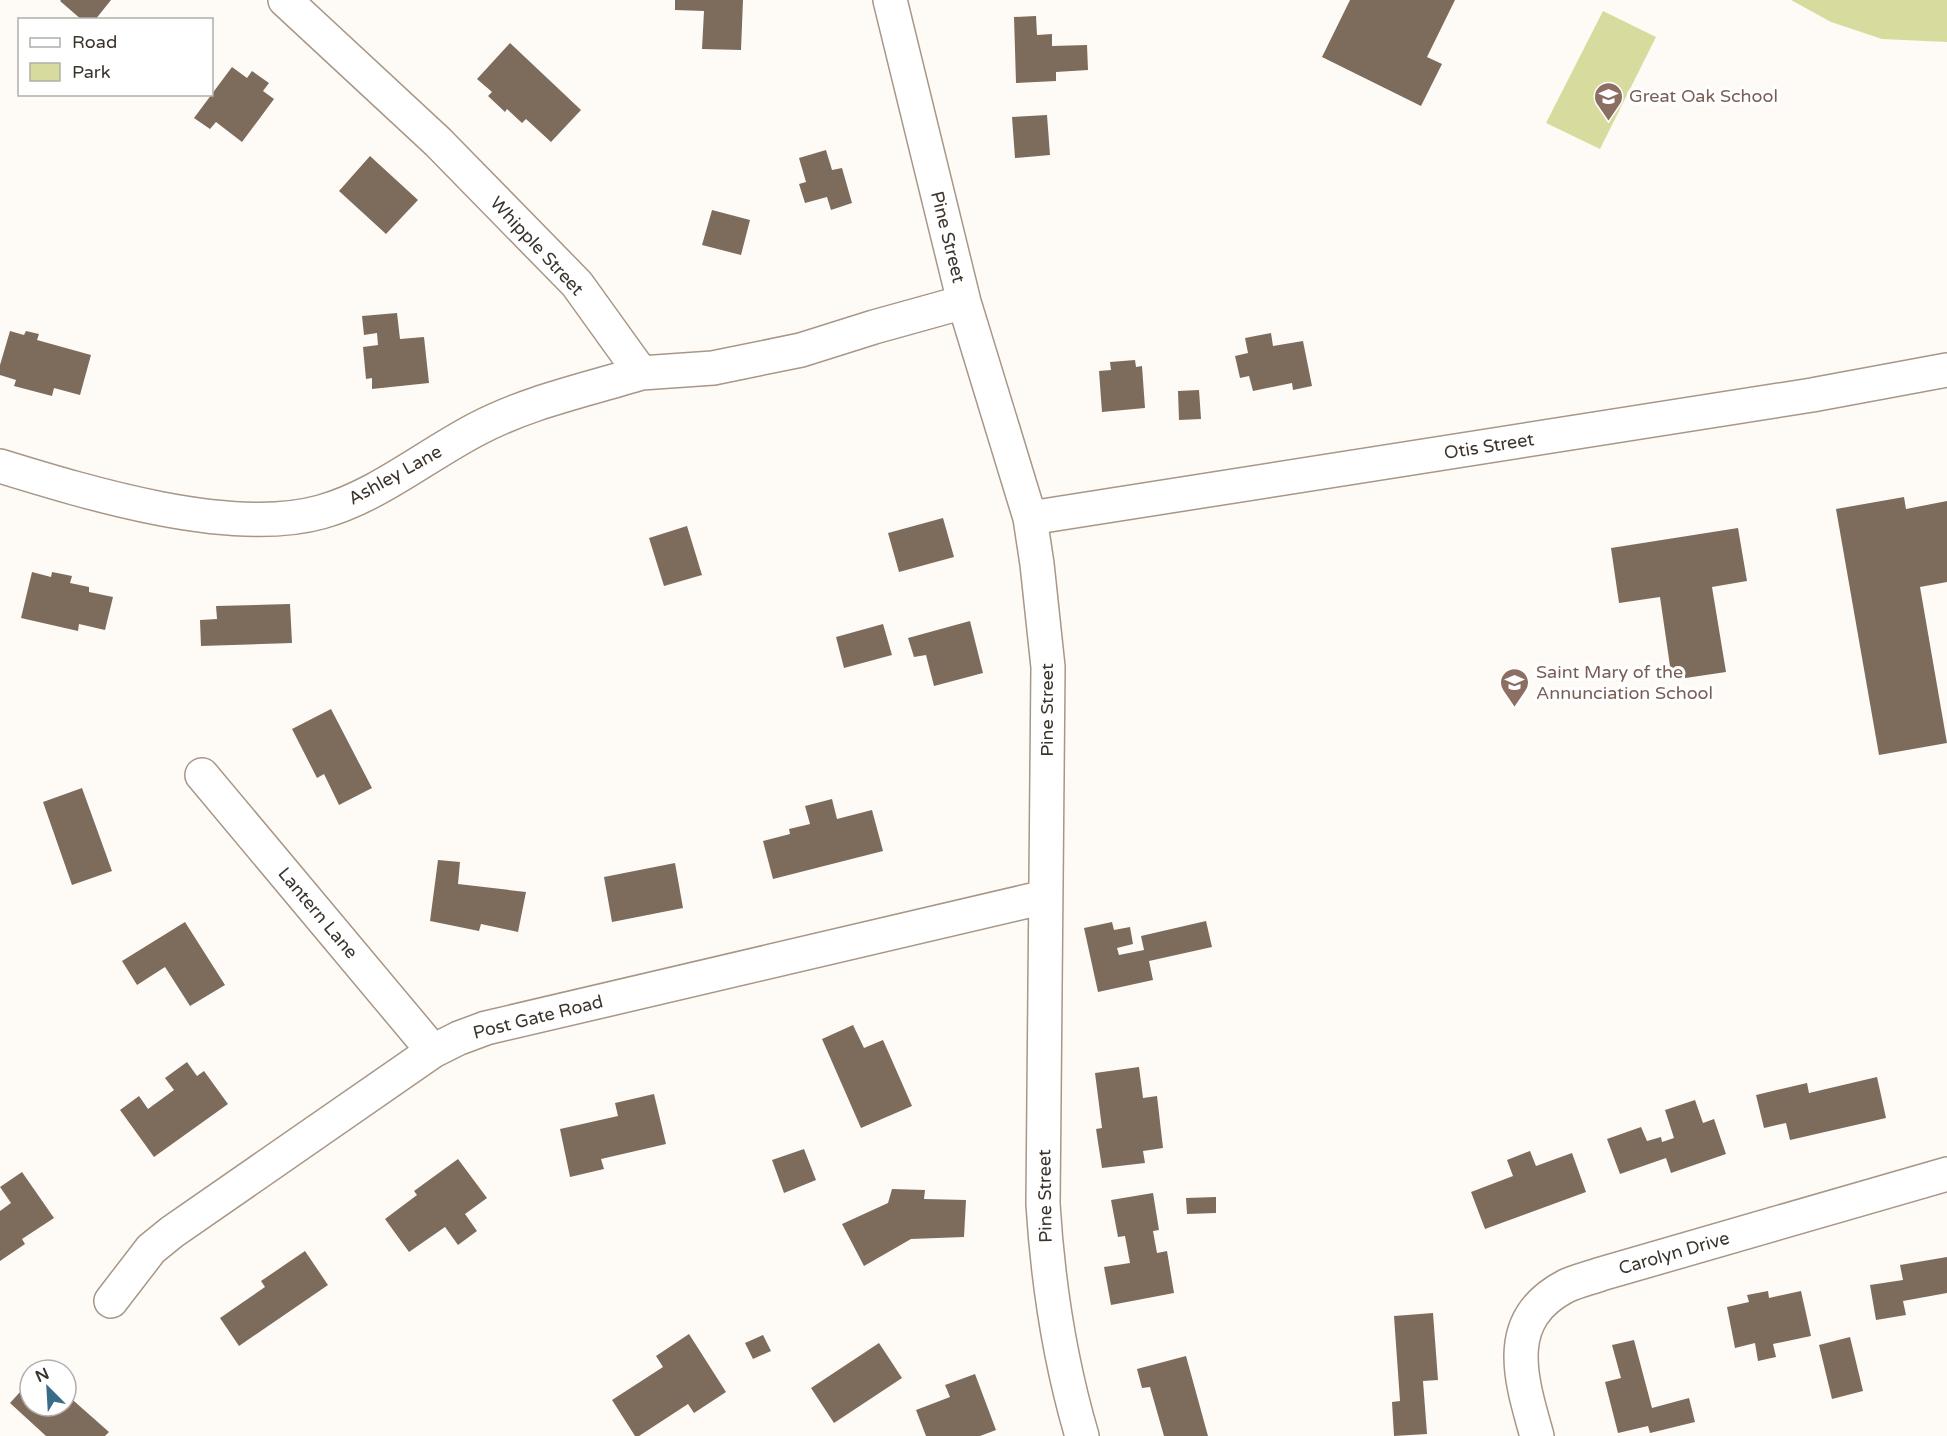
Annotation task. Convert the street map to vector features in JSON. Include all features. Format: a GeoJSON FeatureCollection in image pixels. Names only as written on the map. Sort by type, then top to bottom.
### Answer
{"type":"FeatureCollection","features":[{"type":"Feature","properties":{"kind":"street","name":"Whipple Street"},"geometry":{"type":"LineString","coordinates":[[285,0],[438,142],[577,284],[641,373]]}},
{"type":"Feature","properties":{"kind":"street","name":"Pine Street"},"geometry":{"type":"LineString","coordinates":[[890,0],[964,302],[1030,518],[1037,564],[1048,667],[1043,1204],[1055,1325],[1082,1436]]}},
{"type":"Feature","properties":{"kind":"street"},"geometry":{"type":"LineString","coordinates":[[641,373],[713,368],[801,350],[964,302]]}},
{"type":"Feature","properties":{"kind":"street","name":"Otis Street"},"geometry":{"type":"LineString","coordinates":[[1030,518],[1812,395],[1947,370]]}},
{"type":"Feature","properties":{"kind":"street","name":"Ashley Lane"},"geometry":{"type":"LineString","coordinates":[[0,466],[90,492],[157,507],[228,518],[291,518],[321,512],[378,488],[476,429],[504,416],[641,373]]}},
{"type":"Feature","properties":{"kind":"street","name":"Lantern Lane"},"geometry":{"type":"LineString","coordinates":[[202,775],[433,1051]]}},
{"type":"Feature","properties":{"kind":"street","name":"Post Gate Road"},"geometry":{"type":"LineString","coordinates":[[111,1301],[151,1249],[172,1232],[433,1051],[459,1038],[486,1028],[1045,897]]}},
{"type":"Feature","properties":{"kind":"street","name":"Carolyn Drive"},"geometry":{"type":"LineString","coordinates":[[1537,1436],[1521,1372],[1523,1333],[1533,1312],[1548,1298],[1567,1286],[1612,1271],[1947,1174]]}},
{"type":"Feature","properties":{"kind":"green space"},"geometry":{"type":"Polygon","coordinates":[[[1791,0],[1947,0],[1947,42],[1882,39],[1831,22],[1791,0]]]}},
{"type":"Feature","properties":{"kind":"green space"},"geometry":{"type":"Polygon","coordinates":[[[1603,11],[1656,37],[1600,149],[1546,123],[1603,11]]]}},
{"type":"Feature","properties":{"kind":"building"},"geometry":{"type":"Polygon","coordinates":[[[111,0],[97,18],[80,18],[60,1],[111,0]]]}},
{"type":"Feature","properties":{"kind":"building"},"geometry":{"type":"Polygon","coordinates":[[[675,0],[743,0],[741,50],[702,49],[704,11],[675,10],[675,0]]]}},
{"type":"Feature","properties":{"kind":"building"},"geometry":{"type":"Polygon","coordinates":[[[1350,0],[1455,0],[1427,57],[1442,64],[1421,106],[1322,57],[1350,0]]]}},
{"type":"Feature","properties":{"kind":"building"},"geometry":{"type":"Polygon","coordinates":[[[1036,16],[1037,35],[1052,34],[1052,46],[1087,45],[1088,70],[1056,72],[1056,81],[1016,83],[1014,17],[1036,16]]]}},
{"type":"Feature","properties":{"kind":"building"},"geometry":{"type":"Polygon","coordinates":[[[510,43],[581,110],[551,142],[526,119],[522,123],[507,109],[505,112],[488,96],[492,92],[477,79],[510,43]]]}},
{"type":"Feature","properties":{"kind":"building"},"geometry":{"type":"Polygon","coordinates":[[[232,67],[247,78],[252,71],[269,83],[263,91],[274,99],[242,142],[216,122],[210,129],[194,118],[210,96],[213,96],[213,92],[232,67]]]}},
{"type":"Feature","properties":{"kind":"building"},"geometry":{"type":"Polygon","coordinates":[[[1047,115],[1050,155],[1015,158],[1012,117],[1047,115]]]}},
{"type":"Feature","properties":{"kind":"building"},"geometry":{"type":"Polygon","coordinates":[[[826,150],[832,170],[842,168],[852,203],[831,210],[827,197],[805,203],[799,184],[806,182],[799,158],[826,150]]]}},
{"type":"Feature","properties":{"kind":"building"},"geometry":{"type":"Polygon","coordinates":[[[370,156],[418,200],[386,234],[339,191],[370,156]]]}},
{"type":"Feature","properties":{"kind":"building"},"geometry":{"type":"Polygon","coordinates":[[[712,210],[750,220],[741,255],[702,245],[712,210]]]}},
{"type":"Feature","properties":{"kind":"building"},"geometry":{"type":"Polygon","coordinates":[[[397,313],[400,339],[424,337],[429,383],[372,389],[372,378],[366,379],[363,347],[378,345],[377,333],[364,335],[362,316],[397,313]]]}},
{"type":"Feature","properties":{"kind":"building"},"geometry":{"type":"Polygon","coordinates":[[[10,331],[24,335],[26,331],[39,334],[37,340],[91,355],[80,395],[54,388],[52,396],[14,386],[16,380],[0,375],[0,365],[10,331]]]}},
{"type":"Feature","properties":{"kind":"building"},"geometry":{"type":"Polygon","coordinates":[[[1271,333],[1273,346],[1303,341],[1312,386],[1293,390],[1292,383],[1253,391],[1249,376],[1240,378],[1235,356],[1248,353],[1245,338],[1271,333]]]}},
{"type":"Feature","properties":{"kind":"building"},"geometry":{"type":"Polygon","coordinates":[[[1135,360],[1136,367],[1142,366],[1145,408],[1102,412],[1099,371],[1111,370],[1110,362],[1135,360]]]}},
{"type":"Feature","properties":{"kind":"building"},"geometry":{"type":"Polygon","coordinates":[[[1199,390],[1201,419],[1179,420],[1178,391],[1199,390]]]}},
{"type":"Feature","properties":{"kind":"building"},"geometry":{"type":"Polygon","coordinates":[[[1904,497],[1906,509],[1947,501],[1947,582],[1920,587],[1947,743],[1879,755],[1836,509],[1904,497]]]}},
{"type":"Feature","properties":{"kind":"building"},"geometry":{"type":"Polygon","coordinates":[[[943,518],[954,557],[899,572],[888,533],[943,518]]]}},
{"type":"Feature","properties":{"kind":"building"},"geometry":{"type":"Polygon","coordinates":[[[687,526],[702,575],[664,586],[649,538],[687,526]]]}},
{"type":"Feature","properties":{"kind":"building"},"geometry":{"type":"Polygon","coordinates":[[[1738,528],[1747,581],[1712,587],[1726,672],[1672,680],[1660,597],[1619,603],[1611,548],[1738,528]]]}},
{"type":"Feature","properties":{"kind":"building"},"geometry":{"type":"Polygon","coordinates":[[[32,572],[51,577],[52,572],[72,576],[70,583],[89,587],[89,592],[113,597],[105,630],[79,624],[78,631],[21,618],[32,572]]]}},
{"type":"Feature","properties":{"kind":"building"},"geometry":{"type":"Polygon","coordinates":[[[290,604],[292,643],[201,646],[200,620],[217,619],[216,606],[290,604]]]}},
{"type":"Feature","properties":{"kind":"building"},"geometry":{"type":"Polygon","coordinates":[[[970,621],[983,673],[934,686],[926,655],[914,657],[908,638],[970,621]]]}},
{"type":"Feature","properties":{"kind":"building"},"geometry":{"type":"Polygon","coordinates":[[[883,624],[892,655],[844,668],[836,637],[883,624]]]}},
{"type":"Feature","properties":{"kind":"building"},"geometry":{"type":"Polygon","coordinates":[[[331,709],[372,788],[339,805],[324,774],[317,778],[292,729],[331,709]]]}},
{"type":"Feature","properties":{"kind":"building"},"geometry":{"type":"Polygon","coordinates":[[[82,788],[112,871],[72,885],[43,802],[82,788]]]}},
{"type":"Feature","properties":{"kind":"building"},"geometry":{"type":"Polygon","coordinates":[[[832,799],[837,819],[872,810],[883,851],[773,879],[763,841],[790,834],[789,829],[810,824],[805,806],[832,799]]]}},
{"type":"Feature","properties":{"kind":"building"},"geometry":{"type":"Polygon","coordinates":[[[438,860],[460,862],[458,884],[526,892],[518,932],[481,924],[479,931],[430,921],[438,860]]]}},
{"type":"Feature","properties":{"kind":"building"},"geometry":{"type":"Polygon","coordinates":[[[675,863],[683,908],[612,922],[604,877],[675,863]]]}},
{"type":"Feature","properties":{"kind":"building"},"geometry":{"type":"Polygon","coordinates":[[[1206,921],[1212,947],[1149,961],[1153,980],[1098,992],[1084,928],[1112,922],[1114,930],[1130,927],[1133,944],[1117,948],[1119,955],[1144,950],[1141,936],[1206,921]]]}},
{"type":"Feature","properties":{"kind":"building"},"geometry":{"type":"Polygon","coordinates":[[[185,922],[225,985],[190,1006],[165,967],[137,985],[122,961],[185,922]]]}},
{"type":"Feature","properties":{"kind":"building"},"geometry":{"type":"Polygon","coordinates":[[[853,1025],[864,1048],[883,1040],[912,1106],[861,1128],[822,1039],[853,1025]]]}},
{"type":"Feature","properties":{"kind":"building"},"geometry":{"type":"Polygon","coordinates":[[[187,1062],[197,1076],[204,1071],[228,1104],[154,1157],[120,1110],[139,1096],[148,1109],[174,1090],[165,1078],[187,1062]]]}},
{"type":"Feature","properties":{"kind":"building"},"geometry":{"type":"Polygon","coordinates":[[[1139,1067],[1143,1098],[1157,1096],[1163,1148],[1143,1151],[1145,1163],[1102,1168],[1096,1129],[1102,1128],[1095,1073],[1139,1067]]]}},
{"type":"Feature","properties":{"kind":"building"},"geometry":{"type":"Polygon","coordinates":[[[1877,1077],[1886,1118],[1790,1140],[1786,1123],[1764,1128],[1756,1095],[1807,1083],[1809,1093],[1877,1077]]]}},
{"type":"Feature","properties":{"kind":"building"},"geometry":{"type":"Polygon","coordinates":[[[654,1094],[666,1144],[601,1159],[604,1169],[570,1177],[560,1129],[618,1116],[615,1103],[654,1094]]]}},
{"type":"Feature","properties":{"kind":"building"},"geometry":{"type":"Polygon","coordinates":[[[1695,1100],[1703,1123],[1714,1119],[1726,1154],[1671,1173],[1666,1158],[1620,1174],[1607,1139],[1641,1127],[1647,1141],[1661,1137],[1662,1142],[1674,1138],[1665,1110],[1695,1100]]]}},
{"type":"Feature","properties":{"kind":"building"},"geometry":{"type":"Polygon","coordinates":[[[804,1149],[816,1180],[784,1193],[772,1160],[804,1149]]]}},
{"type":"Feature","properties":{"kind":"building"},"geometry":{"type":"Polygon","coordinates":[[[1530,1151],[1536,1166],[1572,1153],[1586,1192],[1485,1229],[1471,1192],[1513,1176],[1507,1160],[1530,1151]]]}},
{"type":"Feature","properties":{"kind":"building"},"geometry":{"type":"Polygon","coordinates":[[[458,1159],[487,1198],[465,1214],[477,1231],[458,1245],[445,1227],[409,1252],[385,1219],[417,1195],[414,1191],[458,1159]]]}},
{"type":"Feature","properties":{"kind":"building"},"geometry":{"type":"Polygon","coordinates":[[[22,1172],[54,1218],[22,1239],[25,1244],[0,1261],[0,1211],[11,1203],[0,1187],[22,1172]]]}},
{"type":"Feature","properties":{"kind":"building"},"geometry":{"type":"Polygon","coordinates":[[[892,1189],[925,1190],[924,1199],[966,1200],[964,1237],[911,1239],[864,1266],[842,1224],[888,1203],[892,1189]]]}},
{"type":"Feature","properties":{"kind":"building"},"geometry":{"type":"Polygon","coordinates":[[[1153,1193],[1159,1230],[1153,1231],[1157,1253],[1167,1251],[1174,1293],[1111,1305],[1104,1267],[1130,1263],[1125,1236],[1118,1237],[1111,1200],[1153,1193]]]}},
{"type":"Feature","properties":{"kind":"building"},"geometry":{"type":"Polygon","coordinates":[[[1216,1197],[1216,1213],[1187,1214],[1186,1198],[1216,1197]]]}},
{"type":"Feature","properties":{"kind":"building"},"geometry":{"type":"Polygon","coordinates":[[[305,1251],[328,1285],[239,1346],[220,1318],[265,1287],[261,1281],[305,1251]]]}},
{"type":"Feature","properties":{"kind":"building"},"geometry":{"type":"Polygon","coordinates":[[[1947,1257],[1947,1293],[1903,1301],[1906,1315],[1876,1320],[1870,1285],[1903,1280],[1900,1265],[1947,1257]]]}},
{"type":"Feature","properties":{"kind":"building"},"geometry":{"type":"Polygon","coordinates":[[[1768,1291],[1769,1298],[1801,1291],[1811,1336],[1773,1344],[1776,1357],[1758,1361],[1755,1343],[1735,1348],[1727,1307],[1749,1302],[1747,1295],[1768,1291]]]}},
{"type":"Feature","properties":{"kind":"building"},"geometry":{"type":"Polygon","coordinates":[[[1433,1313],[1438,1380],[1423,1381],[1427,1434],[1394,1436],[1392,1402],[1400,1401],[1394,1316],[1433,1313]]]}},
{"type":"Feature","properties":{"kind":"building"},"geometry":{"type":"Polygon","coordinates":[[[689,1334],[726,1392],[694,1413],[688,1404],[639,1436],[635,1436],[612,1400],[663,1367],[656,1356],[689,1334]]]}},
{"type":"Feature","properties":{"kind":"building"},"geometry":{"type":"Polygon","coordinates":[[[763,1335],[771,1351],[753,1359],[745,1343],[763,1335]]]}},
{"type":"Feature","properties":{"kind":"building"},"geometry":{"type":"Polygon","coordinates":[[[1850,1337],[1863,1391],[1832,1399],[1819,1345],[1850,1337]]]}},
{"type":"Feature","properties":{"kind":"building"},"geometry":{"type":"Polygon","coordinates":[[[1634,1340],[1652,1408],[1689,1398],[1695,1422],[1650,1433],[1648,1426],[1618,1433],[1605,1382],[1621,1378],[1612,1345],[1634,1340]]]}},
{"type":"Feature","properties":{"kind":"building"},"geometry":{"type":"Polygon","coordinates":[[[879,1343],[902,1378],[834,1423],[811,1388],[879,1343]]]}},
{"type":"Feature","properties":{"kind":"building"},"geometry":{"type":"Polygon","coordinates":[[[1186,1356],[1208,1436],[1164,1436],[1150,1387],[1142,1388],[1137,1369],[1186,1356]]]}},
{"type":"Feature","properties":{"kind":"building"},"geometry":{"type":"Polygon","coordinates":[[[975,1374],[996,1430],[980,1436],[926,1436],[916,1410],[950,1397],[945,1385],[975,1374]]]}},
{"type":"Feature","properties":{"kind":"building"},"geometry":{"type":"Polygon","coordinates":[[[18,1394],[18,1410],[10,1403],[18,1394]]]}},
{"type":"Feature","properties":{"kind":"building"},"geometry":{"type":"Polygon","coordinates":[[[78,1405],[109,1432],[105,1436],[46,1436],[26,1418],[78,1418],[78,1405]]]}},
{"type":"Feature","properties":{"kind":"place","name":"Great Oak School"},"geometry":{"type":"Point","coordinates":[1608,122]}},
{"type":"Feature","properties":{"kind":"place","name":"Saint Mary of the Annunciation School"},"geometry":{"type":"Point","coordinates":[1515,708]}}]}
